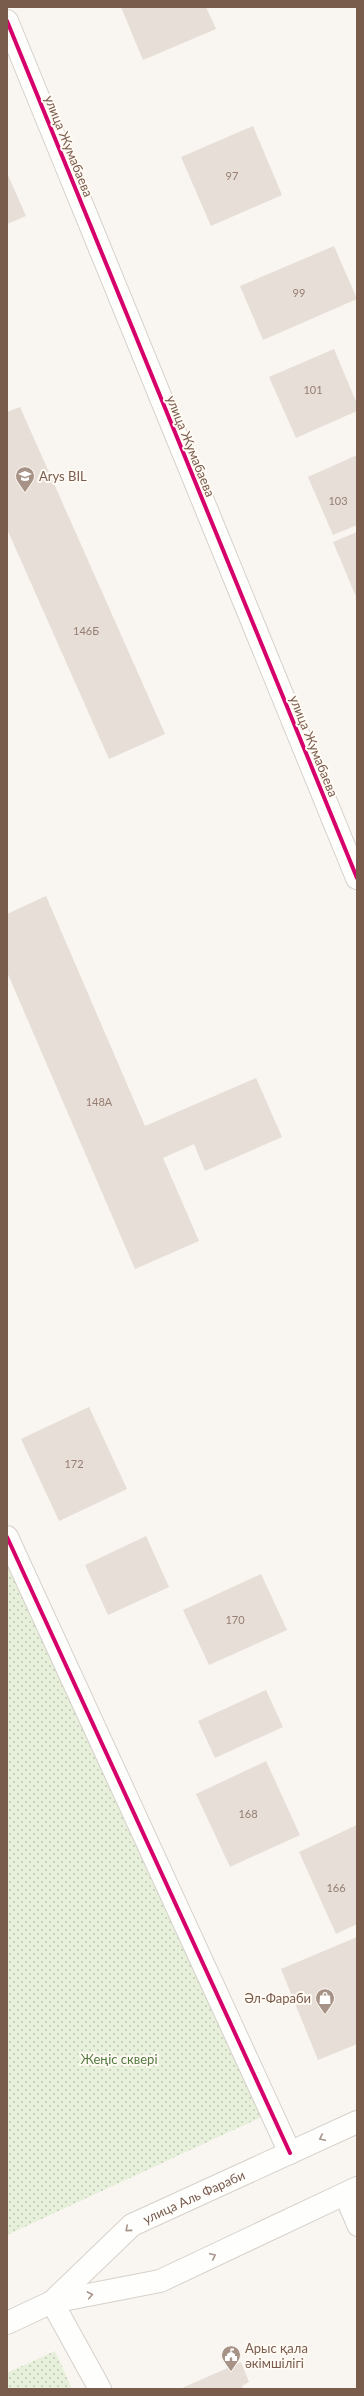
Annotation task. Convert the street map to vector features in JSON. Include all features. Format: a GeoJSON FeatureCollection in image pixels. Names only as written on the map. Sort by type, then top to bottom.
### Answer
{"type":"FeatureCollection","features":[{"type":"Feature","properties":{"kind":"street","name":"улица Жумабаева"},"geometry":{"type":"LineString","coordinates":[[7,21],[357,878]]}},
{"type":"Feature","properties":{"kind":"street"},"geometry":{"type":"LineString","coordinates":[[7,1537],[290,2153]]}},
{"type":"Feature","properties":{"kind":"street","name":"улица Аль Фараби"},"geometry":{"type":"LineString","coordinates":[[52,2302],[132,2225],[357,2122]]}},
{"type":"Feature","properties":{"kind":"street","name":"улица Аль Фараби"},"geometry":{"type":"LineString","coordinates":[[7,2323],[52,2302],[160,2281],[350,2191]]}},
{"type":"Feature","properties":{"kind":"street"},"geometry":{"type":"LineString","coordinates":[[52,2302],[100,2389]]}},
{"type":"Feature","properties":{"kind":"lane"},"geometry":{"type":"LineString","coordinates":[[350,2191],[357,2227]]}},
{"type":"Feature","properties":{"kind":"green space","name":"Жеңіс сквері"},"geometry":{"type":"Polygon","coordinates":[[[7,1550],[268,2114],[7,2235],[7,1550]]]}},
{"type":"Feature","properties":{"kind":"green space"},"geometry":{"type":"Polygon","coordinates":[[[55,2351],[72,2389],[7,2389],[7,2373],[55,2351]]]}},
{"type":"Feature","properties":{"kind":"building"},"geometry":{"type":"Polygon","coordinates":[[[121,7],[206,7],[216,29],[143,60],[121,7]]]}},
{"type":"Feature","properties":{"kind":"building"},"geometry":{"type":"Polygon","coordinates":[[[253,126],[282,195],[211,226],[181,157],[253,126]]]}},
{"type":"Feature","properties":{"kind":"building"},"geometry":{"type":"Polygon","coordinates":[[[7,173],[26,216],[7,224],[7,173]]]}},
{"type":"Feature","properties":{"kind":"building"},"geometry":{"type":"Polygon","coordinates":[[[334,246],[357,299],[263,340],[240,286],[334,246]]]}},
{"type":"Feature","properties":{"kind":"building"},"geometry":{"type":"Polygon","coordinates":[[[334,349],[357,404],[357,411],[296,438],[269,377],[334,349]]]}},
{"type":"Feature","properties":{"kind":"building"},"geometry":{"type":"Polygon","coordinates":[[[20,407],[165,734],[109,759],[7,529],[7,412],[20,407]]]}},
{"type":"Feature","properties":{"kind":"building"},"geometry":{"type":"Polygon","coordinates":[[[357,455],[357,525],[333,535],[308,477],[357,455]]]}},
{"type":"Feature","properties":{"kind":"building"},"geometry":{"type":"Polygon","coordinates":[[[357,532],[357,599],[333,542],[357,532]]]}},
{"type":"Feature","properties":{"kind":"building"},"geometry":{"type":"Polygon","coordinates":[[[46,896],[145,1126],[256,1078],[282,1137],[205,1171],[194,1144],[163,1158],[199,1241],[135,1269],[7,972],[7,914],[46,896]]]}},
{"type":"Feature","properties":{"kind":"building"},"geometry":{"type":"Polygon","coordinates":[[[89,1407],[127,1489],[59,1521],[21,1439],[89,1407]]]}},
{"type":"Feature","properties":{"kind":"building"},"geometry":{"type":"Polygon","coordinates":[[[146,1536],[169,1587],[108,1615],[85,1565],[146,1536]]]}},
{"type":"Feature","properties":{"kind":"building"},"geometry":{"type":"Polygon","coordinates":[[[261,1574],[287,1630],[209,1665],[183,1610],[261,1574]]]}},
{"type":"Feature","properties":{"kind":"building"},"geometry":{"type":"Polygon","coordinates":[[[266,1690],[283,1727],[215,1758],[198,1721],[266,1690]]]}},
{"type":"Feature","properties":{"kind":"building"},"geometry":{"type":"Polygon","coordinates":[[[266,1761],[300,1835],[230,1867],[196,1794],[266,1761]]]}},
{"type":"Feature","properties":{"kind":"building"},"geometry":{"type":"Polygon","coordinates":[[[357,1825],[357,1924],[336,1934],[299,1852],[357,1825]]]}},
{"type":"Feature","properties":{"kind":"building"},"geometry":{"type":"Polygon","coordinates":[[[357,1937],[357,2044],[318,2060],[281,1969],[357,1937]]]}},
{"type":"Feature","properties":{"kind":"building","name":"Арыс қала әкімшілігі"},"geometry":{"type":"Polygon","coordinates":[[[241,2362],[249,2382],[242,2386],[243,2389],[180,2389],[241,2362]]]}},
{"type":"Feature","properties":{"kind":"cycle path"},"geometry":{"type":"LineString","coordinates":[[7,21],[357,878]]}},
{"type":"Feature","properties":{"kind":"cycle path"},"geometry":{"type":"LineString","coordinates":[[7,1537],[290,2153]]}},
{"type":"Feature","properties":{"kind":"place","name":"Arys BIL"},"geometry":{"type":"Point","coordinates":[25,493]}},
{"type":"Feature","properties":{"kind":"place","name":"Әл-Фараби"},"geometry":{"type":"Point","coordinates":[325,2015]}},
{"type":"Feature","properties":{"kind":"place","name":"Арыс қала әкімшілігі"},"geometry":{"type":"Point","coordinates":[231,2372]}}]}
